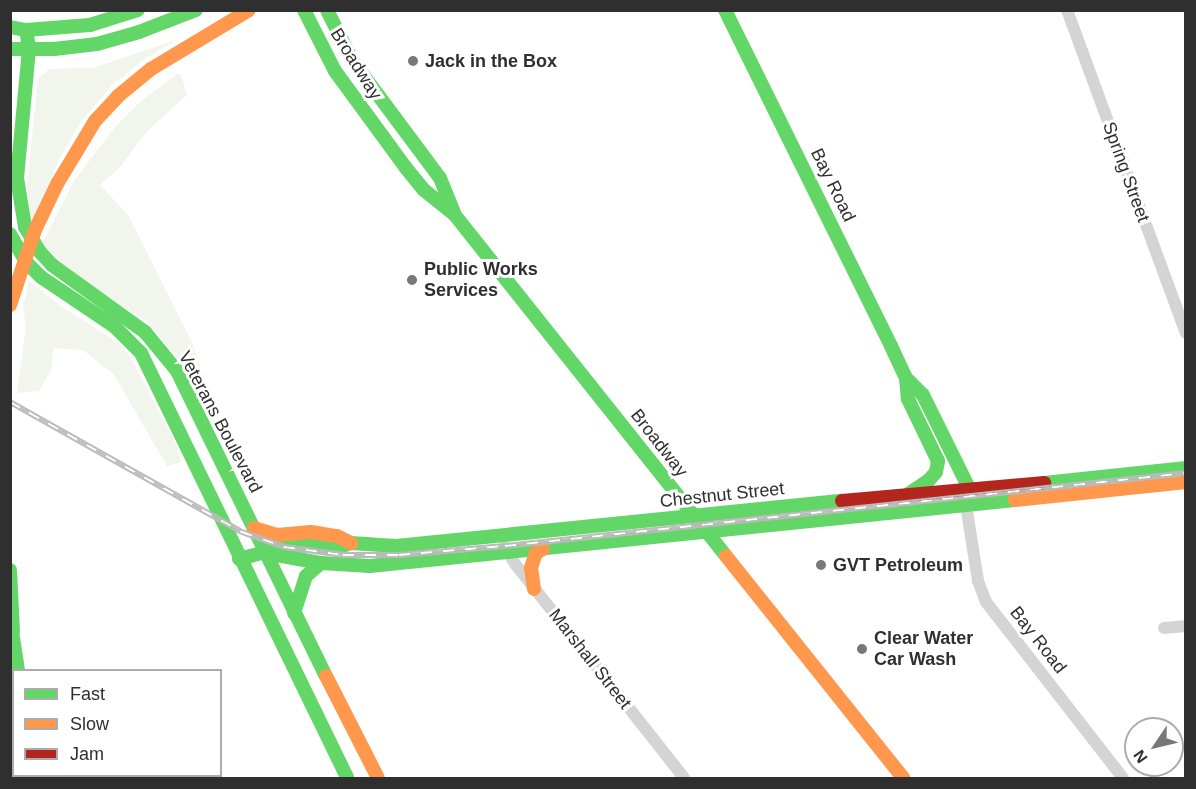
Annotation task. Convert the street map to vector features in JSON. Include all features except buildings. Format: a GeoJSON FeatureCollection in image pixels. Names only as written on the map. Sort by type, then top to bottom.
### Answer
{"type":"FeatureCollection","features":[{"type":"Feature","properties":{"kind":"main road"},"geometry":{"type":"LineString","coordinates":[[10,48],[26,30],[30,10]]}},
{"type":"Feature","properties":{"kind":"main road"},"geometry":{"type":"LineString","coordinates":[[10,27],[26,30],[90,25],[138,10]]}},
{"type":"Feature","properties":{"kind":"main road"},"geometry":{"type":"LineString","coordinates":[[10,48],[29,49],[97,44],[139,32],[196,10]]}},
{"type":"Feature","properties":{"kind":"main road"},"geometry":{"type":"LineString","coordinates":[[10,305],[26,252],[44,210],[83,137],[118,96],[151,69],[249,10]]}},
{"type":"Feature","properties":{"kind":"main road","name":"Broadway"},"geometry":{"type":"LineString","coordinates":[[304,10],[335,71],[390,147],[424,190],[454,214],[903,778]]}},
{"type":"Feature","properties":{"kind":"main road","name":"Broadway"},"geometry":{"type":"LineString","coordinates":[[327,10],[352,60],[440,178],[454,214]]}},
{"type":"Feature","properties":{"kind":"main road","name":"Bay Road"},"geometry":{"type":"LineString","coordinates":[[725,10],[783,123],[906,378],[923,395],[970,490]]}},
{"type":"Feature","properties":{"kind":"main road","name":"Veterans Boulevard"},"geometry":{"type":"LineString","coordinates":[[26,30],[29,49],[17,178],[18,196],[25,227],[40,252],[52,265],[68,279],[130,320],[168,359],[378,778]]}},
{"type":"Feature","properties":{"kind":"main road"},"geometry":{"type":"LineString","coordinates":[[10,234],[27,262],[41,277],[116,327],[141,353],[347,778]]}},
{"type":"Feature","properties":{"kind":"main road","name":"Bay Road"},"geometry":{"type":"LineString","coordinates":[[906,378],[908,399],[938,461],[936,472],[929,480],[908,494]]}},
{"type":"Feature","properties":{"kind":"main road","name":"Chestnut Street"},"geometry":{"type":"LineString","coordinates":[[239,559],[284,547],[305,545],[337,548],[351,543],[396,546],[1185,468]]}},
{"type":"Feature","properties":{"kind":"main road","name":"Chestnut Street"},"geometry":{"type":"LineString","coordinates":[[264,553],[321,563],[370,566],[1185,482]]}},
{"type":"Feature","properties":{"kind":"main road"},"geometry":{"type":"LineString","coordinates":[[254,528],[277,535],[310,532],[338,536],[351,543]]}},
{"type":"Feature","properties":{"kind":"main road"},"geometry":{"type":"LineString","coordinates":[[534,589],[531,568],[536,553],[543,549]]}},
{"type":"Feature","properties":{"kind":"main road"},"geometry":{"type":"LineString","coordinates":[[294,613],[306,576],[321,563]]}},
{"type":"Feature","properties":{"kind":"main road"},"geometry":{"type":"LineString","coordinates":[[10,570],[12,624],[18,669]]}},
{"type":"Feature","properties":{"kind":"street","name":"Spring Street"},"geometry":{"type":"LineString","coordinates":[[1067,10],[1185,333]]}},
{"type":"Feature","properties":{"kind":"street","name":"Bay Road"},"geometry":{"type":"LineString","coordinates":[[966,505],[978,581],[986,602],[1123,778]]}},
{"type":"Feature","properties":{"kind":"street","name":"Marshall Street"},"geometry":{"type":"LineString","coordinates":[[501,536],[507,553],[534,589],[684,778]]}},
{"type":"Feature","properties":{"kind":"street"},"geometry":{"type":"LineString","coordinates":[[1164,628],[1185,626]]}},
{"type":"Feature","properties":{"kind":"shaded area"},"geometry":{"type":"Polygon","coordinates":[[[179,39],[146,58],[113,84],[80,123],[61,156],[31,222],[27,185],[38,79],[49,69],[93,68],[179,39]]]}},
{"type":"Feature","properties":{"kind":"shaded area"},"geometry":{"type":"Polygon","coordinates":[[[177,74],[181,74],[187,95],[147,131],[121,166],[100,185],[128,215],[192,343],[207,384],[211,422],[186,370],[149,323],[83,280],[42,244],[74,181],[115,127],[142,100],[177,74]]]}},
{"type":"Feature","properties":{"kind":"shaded area"},"geometry":{"type":"Polygon","coordinates":[[[29,281],[62,307],[120,344],[131,358],[177,447],[181,462],[167,466],[114,375],[83,350],[53,348],[52,368],[39,391],[17,393],[26,326],[23,307],[29,281]]]}},
{"type":"Feature","properties":{"kind":"railway"},"geometry":{"type":"LineString","coordinates":[[10,402],[242,532],[284,547],[343,555],[399,555],[505,546],[1186,473]]}},
{"type":"Feature","properties":{"kind":"traffic: fast"},"geometry":{"type":"LineString","coordinates":[[10,27],[26,30],[90,25],[138,10]]}},
{"type":"Feature","properties":{"kind":"traffic: fast"},"geometry":{"type":"LineString","coordinates":[[10,49],[54,49],[97,44],[139,32],[196,10]]}},
{"type":"Feature","properties":{"kind":"traffic: fast"},"geometry":{"type":"LineString","coordinates":[[304,10],[335,71],[406,168],[424,190],[454,214],[726,556]]}},
{"type":"Feature","properties":{"kind":"traffic: fast"},"geometry":{"type":"LineString","coordinates":[[327,10],[352,60],[440,178],[454,213]]}},
{"type":"Feature","properties":{"kind":"traffic: fast"},"geometry":{"type":"LineString","coordinates":[[725,10],[891,346],[906,378],[908,399],[938,461],[936,472],[929,480],[908,494]]}},
{"type":"Feature","properties":{"kind":"traffic: fast"},"geometry":{"type":"LineString","coordinates":[[27,35],[29,49],[17,178],[25,227],[40,252],[52,265],[145,332],[177,371],[326,676]]}},
{"type":"Feature","properties":{"kind":"traffic: fast"},"geometry":{"type":"LineString","coordinates":[[10,234],[27,263],[41,277],[115,327],[141,353],[347,778]]}},
{"type":"Feature","properties":{"kind":"traffic: fast"},"geometry":{"type":"LineString","coordinates":[[906,378],[923,395],[970,490]]}},
{"type":"Feature","properties":{"kind":"traffic: fast"},"geometry":{"type":"LineString","coordinates":[[1044,483],[1186,468]]}},
{"type":"Feature","properties":{"kind":"traffic: fast"},"geometry":{"type":"LineString","coordinates":[[271,554],[321,563],[370,566],[1015,500]]}},
{"type":"Feature","properties":{"kind":"traffic: fast"},"geometry":{"type":"LineString","coordinates":[[239,559],[284,547],[305,545],[337,548],[351,543],[396,546],[842,501]]}},
{"type":"Feature","properties":{"kind":"traffic: fast"},"geometry":{"type":"LineString","coordinates":[[294,613],[306,576],[321,563]]}},
{"type":"Feature","properties":{"kind":"traffic: fast"},"geometry":{"type":"LineString","coordinates":[[10,570],[13,631]]}},
{"type":"Feature","properties":{"kind":"traffic: fast"},"geometry":{"type":"LineString","coordinates":[[10,618],[18,669]]}},
{"type":"Feature","properties":{"kind":"traffic: slow"},"geometry":{"type":"LineString","coordinates":[[10,305],[35,230],[57,184],[95,121],[118,96],[151,69],[249,10]]}},
{"type":"Feature","properties":{"kind":"traffic: slow"},"geometry":{"type":"LineString","coordinates":[[1015,500],[1186,482]]}},
{"type":"Feature","properties":{"kind":"traffic: slow"},"geometry":{"type":"LineString","coordinates":[[254,528],[277,535],[311,532],[337,536],[351,543]]}},
{"type":"Feature","properties":{"kind":"traffic: slow"},"geometry":{"type":"LineString","coordinates":[[534,589],[531,568],[536,553],[543,549]]}},
{"type":"Feature","properties":{"kind":"traffic: slow"},"geometry":{"type":"LineString","coordinates":[[726,556],[903,778]]}},
{"type":"Feature","properties":{"kind":"traffic: slow"},"geometry":{"type":"LineString","coordinates":[[326,676],[378,778]]}},
{"type":"Feature","properties":{"kind":"traffic: jam"},"geometry":{"type":"LineString","coordinates":[[842,501],[1044,483]]}},
{"type":"Feature","properties":{"kind":"place","name":"Jack in the Box"},"geometry":{"type":"Point","coordinates":[413,61]}},
{"type":"Feature","properties":{"kind":"place","name":"Public Works Services"},"geometry":{"type":"Point","coordinates":[412,280]}},
{"type":"Feature","properties":{"kind":"place","name":"GVT Petroleum"},"geometry":{"type":"Point","coordinates":[821,565]}},
{"type":"Feature","properties":{"kind":"place","name":"Clear Water Car Wash"},"geometry":{"type":"Point","coordinates":[862,649]}}]}
